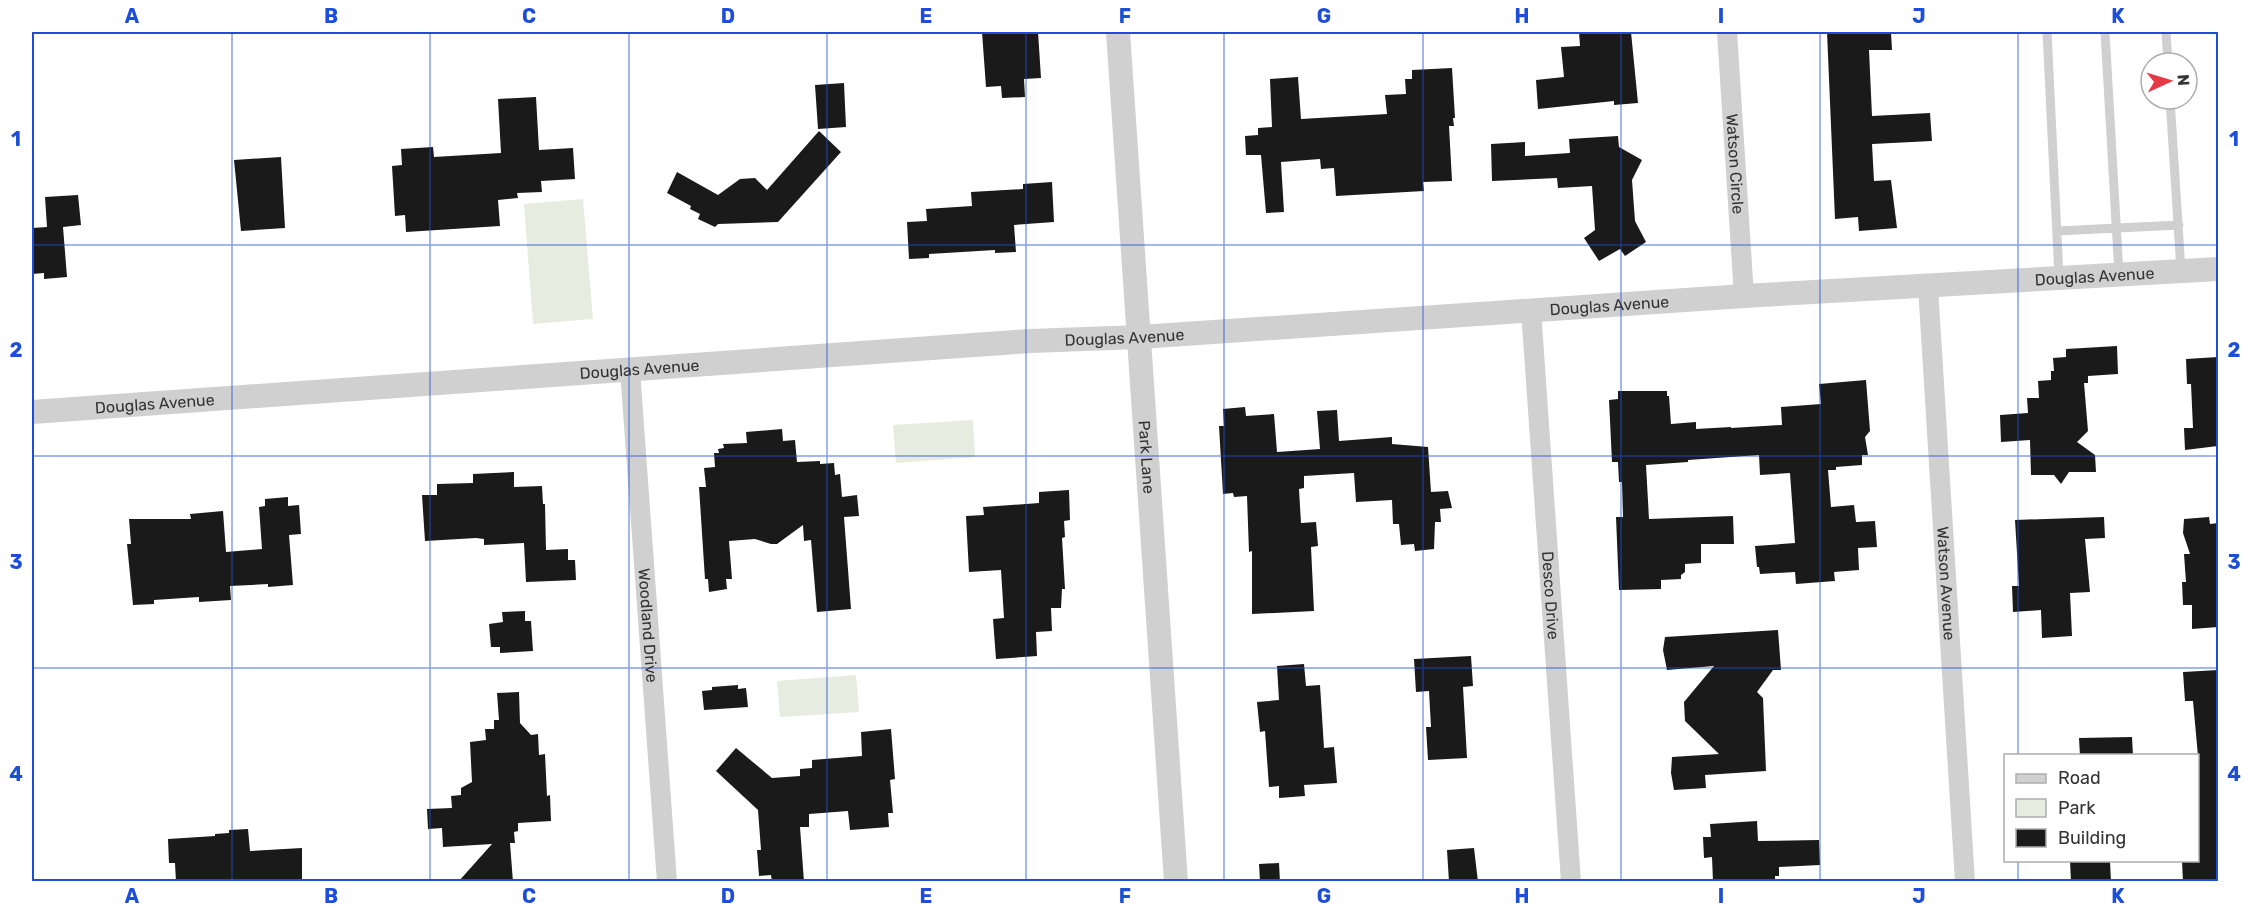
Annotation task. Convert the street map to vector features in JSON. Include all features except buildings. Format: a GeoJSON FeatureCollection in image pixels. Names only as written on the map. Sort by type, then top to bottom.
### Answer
{"type":"FeatureCollection","features":[{"type":"Feature","properties":{"kind":"street","name":"Park Lane"},"geometry":{"type":"LineString","coordinates":[[1118,32],[1176,882]]}},
{"type":"Feature","properties":{"kind":"street","name":"Watson Circle"},"geometry":{"type":"LineString","coordinates":[[1727,32],[1744,296]]}},
{"type":"Feature","properties":{"kind":"street","name":"Douglas Avenue"},"geometry":{"type":"LineString","coordinates":[[32,412],[1030,341],[1140,337],[1744,296],[2218,269]]}},
{"type":"Feature","properties":{"kind":"street","name":"Watson Avenue"},"geometry":{"type":"LineString","coordinates":[[1928,287],[1965,882]]}},
{"type":"Feature","properties":{"kind":"street","name":"Desco Drive"},"geometry":{"type":"LineString","coordinates":[[1531,310],[1571,882]]}},
{"type":"Feature","properties":{"kind":"street","name":"Woodland Drive"},"geometry":{"type":"LineString","coordinates":[[630,370],[667,882]]}},
{"type":"Feature","properties":{"kind":"lane"},"geometry":{"type":"LineString","coordinates":[[2047,32],[2059,279]]}},
{"type":"Feature","properties":{"kind":"lane"},"geometry":{"type":"LineString","coordinates":[[2105,32],[2119,274]]}},
{"type":"Feature","properties":{"kind":"lane"},"geometry":{"type":"LineString","coordinates":[[2166,32],[2167,51]]}},
{"type":"Feature","properties":{"kind":"lane"},"geometry":{"type":"LineString","coordinates":[[2171,111],[2181,271]]}},
{"type":"Feature","properties":{"kind":"lane"},"geometry":{"type":"LineString","coordinates":[[2057,231],[2179,225]]}},
{"type":"Feature","properties":{"kind":"green space"},"geometry":{"type":"Polygon","coordinates":[[[583,199],[593,319],[533,324],[524,204],[583,199]]]}},
{"type":"Feature","properties":{"kind":"green space"},"geometry":{"type":"Polygon","coordinates":[[[973,420],[975,457],[896,463],[893,425],[973,420]]]}},
{"type":"Feature","properties":{"kind":"green space"},"geometry":{"type":"Polygon","coordinates":[[[856,675],[859,712],[780,717],[777,681],[856,675]]]}}]}
